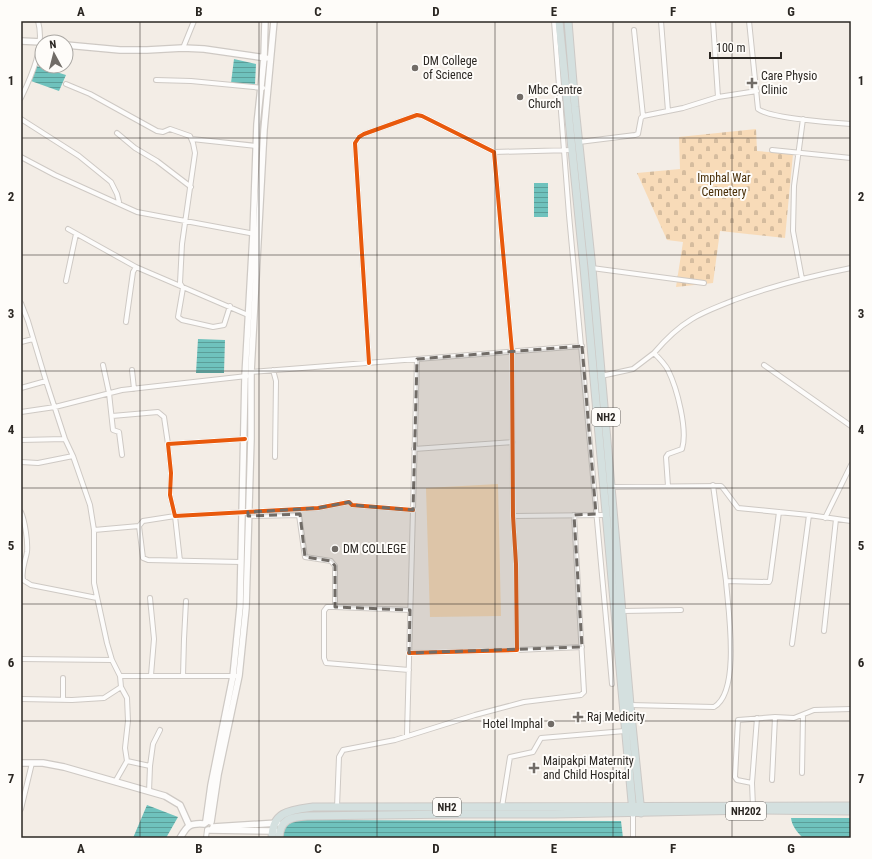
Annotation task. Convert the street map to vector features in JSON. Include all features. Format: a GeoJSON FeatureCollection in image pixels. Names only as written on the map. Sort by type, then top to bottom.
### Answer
{"type":"FeatureCollection","features":[{"type":"Feature","properties":{"kind":"highway","name":"NH2"},"geometry":{"type":"LineString","coordinates":[[559,21],[568,150],[594,378],[632,810]]}},
{"type":"Feature","properties":{"kind":"highway","name":"NH2"},"geometry":{"type":"LineString","coordinates":[[283,823],[296,816],[641,810],[630,705],[602,376],[575,107],[568,21]]}},
{"type":"Feature","properties":{"kind":"highway"},"geometry":{"type":"LineString","coordinates":[[611,574],[619,573]]}},
{"type":"Feature","properties":{"kind":"highway","name":"NH2"},"geometry":{"type":"LineString","coordinates":[[274,823],[281,815],[289,811],[314,807],[502,806],[632,810]]}},
{"type":"Feature","properties":{"kind":"highway","name":"NH202"},"geometry":{"type":"LineString","coordinates":[[641,810],[851,806]]}},
{"type":"Feature","properties":{"kind":"highway","name":"NH202"},"geometry":{"type":"LineString","coordinates":[[753,808],[851,811]]}},
{"type":"Feature","properties":{"kind":"highway"},"geometry":{"type":"LineString","coordinates":[[274,823],[276,834]]}},
{"type":"Feature","properties":{"kind":"highway"},"geometry":{"type":"LineString","coordinates":[[276,834],[283,823]]}},
{"type":"Feature","properties":{"kind":"main road"},"geometry":{"type":"LineString","coordinates":[[208,826],[236,676],[243,607],[249,374],[248,315],[256,235],[257,146],[264,58],[265,21]]}},
{"type":"Feature","properties":{"kind":"main road"},"geometry":{"type":"LineString","coordinates":[[243,607],[241,562],[246,513],[245,439],[256,235],[274,21]]}},
{"type":"Feature","properties":{"kind":"main road"},"geometry":{"type":"LineString","coordinates":[[21,40],[34,41]]}},
{"type":"Feature","properties":{"kind":"main road"},"geometry":{"type":"LineString","coordinates":[[74,45],[120,50],[183,48],[217,50],[271,58]]}},
{"type":"Feature","properties":{"kind":"main road"},"geometry":{"type":"LineString","coordinates":[[21,763],[43,763],[64,767],[165,796],[180,805],[189,825]]}},
{"type":"Feature","properties":{"kind":"main road"},"geometry":{"type":"LineString","coordinates":[[208,826],[283,823]]}},
{"type":"Feature","properties":{"kind":"main road"},"geometry":{"type":"LineString","coordinates":[[180,838],[189,825],[194,824],[276,834]]}},
{"type":"Feature","properties":{"kind":"street"},"geometry":{"type":"LineString","coordinates":[[38,21],[40,34]]}},
{"type":"Feature","properties":{"kind":"street"},"geometry":{"type":"LineString","coordinates":[[183,48],[194,21]]}},
{"type":"Feature","properties":{"kind":"street"},"geometry":{"type":"LineString","coordinates":[[554,21],[568,150],[582,346],[612,684]]}},
{"type":"Feature","properties":{"kind":"street"},"geometry":{"type":"LineString","coordinates":[[661,21],[668,111]]}},
{"type":"Feature","properties":{"kind":"street"},"geometry":{"type":"LineString","coordinates":[[713,21],[718,97]]}},
{"type":"Feature","properties":{"kind":"street"},"geometry":{"type":"LineString","coordinates":[[749,21],[758,109],[761,112],[803,120],[851,124]]}},
{"type":"Feature","properties":{"kind":"street"},"geometry":{"type":"LineString","coordinates":[[579,142],[638,134],[641,118],[643,116],[634,30]]}},
{"type":"Feature","properties":{"kind":"street"},"geometry":{"type":"LineString","coordinates":[[21,98],[34,67]]}},
{"type":"Feature","properties":{"kind":"street"},"geometry":{"type":"LineString","coordinates":[[156,80],[191,81],[268,88]]}},
{"type":"Feature","properties":{"kind":"street"},"geometry":{"type":"LineString","coordinates":[[66,84],[90,94],[157,131],[163,132],[170,129],[187,134],[192,139],[194,153],[191,187],[182,244],[180,283],[183,288],[178,317],[182,320],[213,327],[224,325],[230,306]]}},
{"type":"Feature","properties":{"kind":"street"},"geometry":{"type":"LineString","coordinates":[[643,116],[683,108],[718,97],[757,91]]}},
{"type":"Feature","properties":{"kind":"street"},"geometry":{"type":"LineString","coordinates":[[369,363],[356,165],[355,143],[357,139],[364,134],[419,115],[426,117],[494,152],[568,150]]}},
{"type":"Feature","properties":{"kind":"street"},"geometry":{"type":"LineString","coordinates":[[21,119],[79,156],[111,182],[119,202]]}},
{"type":"Feature","properties":{"kind":"street"},"geometry":{"type":"LineString","coordinates":[[802,279],[793,232],[794,186],[803,120]]}},
{"type":"Feature","properties":{"kind":"street"},"geometry":{"type":"LineString","coordinates":[[117,133],[135,148],[157,161],[191,187]]}},
{"type":"Feature","properties":{"kind":"street"},"geometry":{"type":"LineString","coordinates":[[192,139],[257,146]]}},
{"type":"Feature","properties":{"kind":"street"},"geometry":{"type":"LineString","coordinates":[[772,150],[851,158]]}},
{"type":"Feature","properties":{"kind":"street"},"geometry":{"type":"LineString","coordinates":[[494,152],[512,351],[513,516],[516,564],[517,650]]}},
{"type":"Feature","properties":{"kind":"street"},"geometry":{"type":"LineString","coordinates":[[21,157],[55,175],[119,202],[137,212],[256,235]]}},
{"type":"Feature","properties":{"kind":"street"},"geometry":{"type":"LineString","coordinates":[[68,229],[136,267],[248,315]]}},
{"type":"Feature","properties":{"kind":"street"},"geometry":{"type":"LineString","coordinates":[[66,281],[76,234]]}},
{"type":"Feature","properties":{"kind":"street"},"geometry":{"type":"LineString","coordinates":[[126,322],[133,272],[136,267]]}},
{"type":"Feature","properties":{"kind":"street"},"geometry":{"type":"LineString","coordinates":[[592,268],[704,283]]}},
{"type":"Feature","properties":{"kind":"street"},"geometry":{"type":"LineString","coordinates":[[594,378],[633,369],[654,354],[666,339],[693,318],[724,304],[762,290],[851,268]]}},
{"type":"Feature","properties":{"kind":"street"},"geometry":{"type":"LineString","coordinates":[[21,303],[28,320],[65,439],[73,456],[90,504],[94,530],[94,583],[107,643],[112,660],[120,676],[121,687],[127,698],[128,721],[125,748],[127,760],[115,782]]}},
{"type":"Feature","properties":{"kind":"street"},"geometry":{"type":"LineString","coordinates":[[21,342],[34,339]]}},
{"type":"Feature","properties":{"kind":"street"},"geometry":{"type":"LineString","coordinates":[[21,412],[55,407],[109,393],[273,370],[582,346]]}},
{"type":"Feature","properties":{"kind":"street"},"geometry":{"type":"LineString","coordinates":[[654,354],[668,368],[684,433],[683,447],[681,450],[668,454],[666,457],[668,486]]}},
{"type":"Feature","properties":{"kind":"street"},"geometry":{"type":"LineString","coordinates":[[407,735],[417,359]]}},
{"type":"Feature","properties":{"kind":"street"},"geometry":{"type":"LineString","coordinates":[[104,365],[114,430],[119,432],[122,456]]}},
{"type":"Feature","properties":{"kind":"street"},"geometry":{"type":"LineString","coordinates":[[764,365],[851,426]]}},
{"type":"Feature","properties":{"kind":"street"},"geometry":{"type":"LineString","coordinates":[[132,370],[134,389]]}},
{"type":"Feature","properties":{"kind":"street"},"geometry":{"type":"LineString","coordinates":[[273,370],[276,381],[275,457]]}},
{"type":"Feature","properties":{"kind":"street"},"geometry":{"type":"LineString","coordinates":[[21,388],[46,381]]}},
{"type":"Feature","properties":{"kind":"street"},"geometry":{"type":"LineString","coordinates":[[112,416],[158,412],[164,417],[171,473],[170,495],[175,516],[180,561]]}},
{"type":"Feature","properties":{"kind":"street"},"geometry":{"type":"LineString","coordinates":[[21,440],[65,439]]}},
{"type":"Feature","properties":{"kind":"street"},"geometry":{"type":"LineString","coordinates":[[168,444],[245,439]]}},
{"type":"Feature","properties":{"kind":"street"},"geometry":{"type":"LineString","coordinates":[[414,449],[513,442]]}},
{"type":"Feature","properties":{"kind":"street"},"geometry":{"type":"LineString","coordinates":[[21,462],[38,463],[73,456]]}},
{"type":"Feature","properties":{"kind":"street"},"geometry":{"type":"LineString","coordinates":[[825,518],[851,465]]}},
{"type":"Feature","properties":{"kind":"street"},"geometry":{"type":"LineString","coordinates":[[630,705],[714,707],[721,700],[728,680],[731,662],[731,646],[726,581],[713,485]]}},
{"type":"Feature","properties":{"kind":"street"},"geometry":{"type":"LineString","coordinates":[[611,487],[713,485],[722,487],[738,508],[851,521]]}},
{"type":"Feature","properties":{"kind":"street"},"geometry":{"type":"LineString","coordinates":[[94,530],[139,526],[144,521],[175,516],[318,508],[350,502],[352,505],[413,510]]}},
{"type":"Feature","properties":{"kind":"street"},"geometry":{"type":"LineString","coordinates":[[21,512],[24,519],[27,551],[21,573],[23,580],[31,584],[97,598]]}},
{"type":"Feature","properties":{"kind":"street"},"geometry":{"type":"LineString","coordinates":[[726,581],[769,582],[779,512]]}},
{"type":"Feature","properties":{"kind":"street"},"geometry":{"type":"LineString","coordinates":[[246,513],[299,515],[305,557],[328,560],[334,563],[335,607]]}},
{"type":"Feature","properties":{"kind":"street"},"geometry":{"type":"LineString","coordinates":[[337,807],[339,757],[343,750],[385,742],[475,714],[524,702],[581,695],[584,690],[574,515]]}},
{"type":"Feature","properties":{"kind":"street"},"geometry":{"type":"LineString","coordinates":[[513,516],[605,515]]}},
{"type":"Feature","properties":{"kind":"street"},"geometry":{"type":"LineString","coordinates":[[792,644],[809,515]]}},
{"type":"Feature","properties":{"kind":"street"},"geometry":{"type":"LineString","coordinates":[[824,631],[836,519]]}},
{"type":"Feature","properties":{"kind":"street"},"geometry":{"type":"LineString","coordinates":[[139,526],[143,558],[148,560],[241,562]]}},
{"type":"Feature","properties":{"kind":"street"},"geometry":{"type":"LineString","coordinates":[[150,598],[154,639],[151,675]]}},
{"type":"Feature","properties":{"kind":"street"},"geometry":{"type":"LineString","coordinates":[[183,676],[186,601]]}},
{"type":"Feature","properties":{"kind":"street"},"geometry":{"type":"LineString","coordinates":[[409,670],[326,663],[324,658],[324,611],[327,607],[410,610]]}},
{"type":"Feature","properties":{"kind":"street"},"geometry":{"type":"LineString","coordinates":[[623,611],[681,610]]}},
{"type":"Feature","properties":{"kind":"street"},"geometry":{"type":"LineString","coordinates":[[409,653],[582,647]]}},
{"type":"Feature","properties":{"kind":"street"},"geometry":{"type":"LineString","coordinates":[[21,659],[112,660]]}},
{"type":"Feature","properties":{"kind":"street"},"geometry":{"type":"LineString","coordinates":[[120,676],[236,676]]}},
{"type":"Feature","properties":{"kind":"street"},"geometry":{"type":"LineString","coordinates":[[63,678],[63,700]]}},
{"type":"Feature","properties":{"kind":"street"},"geometry":{"type":"LineString","coordinates":[[21,699],[63,700],[104,698],[121,687]]}},
{"type":"Feature","properties":{"kind":"street"},"geometry":{"type":"LineString","coordinates":[[752,783],[735,778],[737,721],[739,719],[775,717],[794,718],[814,710],[851,709]]}},
{"type":"Feature","properties":{"kind":"street"},"geometry":{"type":"LineString","coordinates":[[802,773],[803,715]]}},
{"type":"Feature","properties":{"kind":"street"},"geometry":{"type":"LineString","coordinates":[[772,780],[775,717]]}},
{"type":"Feature","properties":{"kind":"street"},"geometry":{"type":"LineString","coordinates":[[753,808],[752,783],[757,718]]}},
{"type":"Feature","properties":{"kind":"street"},"geometry":{"type":"LineString","coordinates":[[149,792],[153,744],[160,730]]}},
{"type":"Feature","properties":{"kind":"street"},"geometry":{"type":"LineString","coordinates":[[502,806],[510,759],[512,756],[533,752],[543,737],[624,731]]}},
{"type":"Feature","properties":{"kind":"street"},"geometry":{"type":"LineString","coordinates":[[127,760],[150,766]]}},
{"type":"Feature","properties":{"kind":"street"},"geometry":{"type":"LineString","coordinates":[[21,809],[32,763]]}},
{"type":"Feature","properties":{"kind":"street"},"geometry":{"type":"LineString","coordinates":[[632,810],[633,838]]}},
{"type":"Feature","properties":{"kind":"street"},"geometry":{"type":"LineString","coordinates":[[206,838],[208,826]]}},
{"type":"Feature","properties":{"kind":"highlighted area"},"geometry":{"type":"Polygon","coordinates":[[[582,346],[596,514],[574,515],[582,647],[409,653],[410,610],[335,607],[335,566],[331,561],[305,557],[300,514],[248,516],[248,512],[318,508],[349,502],[352,505],[413,510],[417,359],[582,346]]]}},
{"type":"Feature","properties":{"kind":"green space","name":"Imphal War Cemetery"},"geometry":{"type":"Polygon","coordinates":[[[756,129],[757,151],[793,154],[785,238],[720,231],[713,283],[676,287],[683,242],[667,240],[637,173],[680,169],[679,137],[756,129]]]}},
{"type":"Feature","properties":{"kind":"green space"},"geometry":{"type":"Polygon","coordinates":[[[498,484],[501,616],[430,617],[426,488],[498,484]]]}},
{"type":"Feature","properties":{"kind":"water"},"geometry":{"type":"Polygon","coordinates":[[[234,59],[256,64],[255,84],[231,83],[234,59]]]}},
{"type":"Feature","properties":{"kind":"water"},"geometry":{"type":"Polygon","coordinates":[[[34,74],[66,75],[59,91],[31,81],[34,74]]]}},
{"type":"Feature","properties":{"kind":"water"},"geometry":{"type":"Polygon","coordinates":[[[534,183],[548,183],[548,217],[534,217],[534,183]]]}},
{"type":"Feature","properties":{"kind":"water"},"geometry":{"type":"Polygon","coordinates":[[[198,339],[225,340],[224,373],[196,373],[198,339]]]}},
{"type":"Feature","properties":{"kind":"water"},"geometry":{"type":"Polygon","coordinates":[[[147,805],[178,817],[166,838],[133,838],[147,805]]]}},
{"type":"Feature","properties":{"kind":"water"},"geometry":{"type":"Polygon","coordinates":[[[791,818],[851,818],[851,838],[803,838],[792,824],[791,818]]]}},
{"type":"Feature","properties":{"kind":"water"},"geometry":{"type":"Polygon","coordinates":[[[300,820],[621,821],[623,838],[282,838],[287,826],[300,820]]]}},
{"type":"Feature","properties":{"kind":"cycle path"},"geometry":{"type":"LineString","coordinates":[[369,363],[355,143],[359,137],[364,134],[417,115],[422,116],[494,152],[512,351],[513,516],[516,564],[517,650],[409,653]]}},
{"type":"Feature","properties":{"kind":"cycle path"},"geometry":{"type":"LineString","coordinates":[[245,439],[168,444],[171,473],[170,495],[175,516],[318,508],[349,502],[352,505],[413,510]]}},
{"type":"Feature","properties":{"kind":"place","name":"DM College of Science"},"geometry":{"type":"Point","coordinates":[415,68]}},
{"type":"Feature","properties":{"kind":"place","name":"Care Physio Clinic"},"geometry":{"type":"Point","coordinates":[752,83]}},
{"type":"Feature","properties":{"kind":"place","name":"Mbc Centre Church"},"geometry":{"type":"Point","coordinates":[520,97]}},
{"type":"Feature","properties":{"kind":"place","name":"DM COLLEGE"},"geometry":{"type":"Point","coordinates":[335,549]}},
{"type":"Feature","properties":{"kind":"place","name":"Raj Medicity"},"geometry":{"type":"Point","coordinates":[578,717]}},
{"type":"Feature","properties":{"kind":"place","name":"Hotel Imphal"},"geometry":{"type":"Point","coordinates":[551,724]}},
{"type":"Feature","properties":{"kind":"place","name":"Maipakpi Maternity and Child Hospital"},"geometry":{"type":"Point","coordinates":[534,768]}}]}
